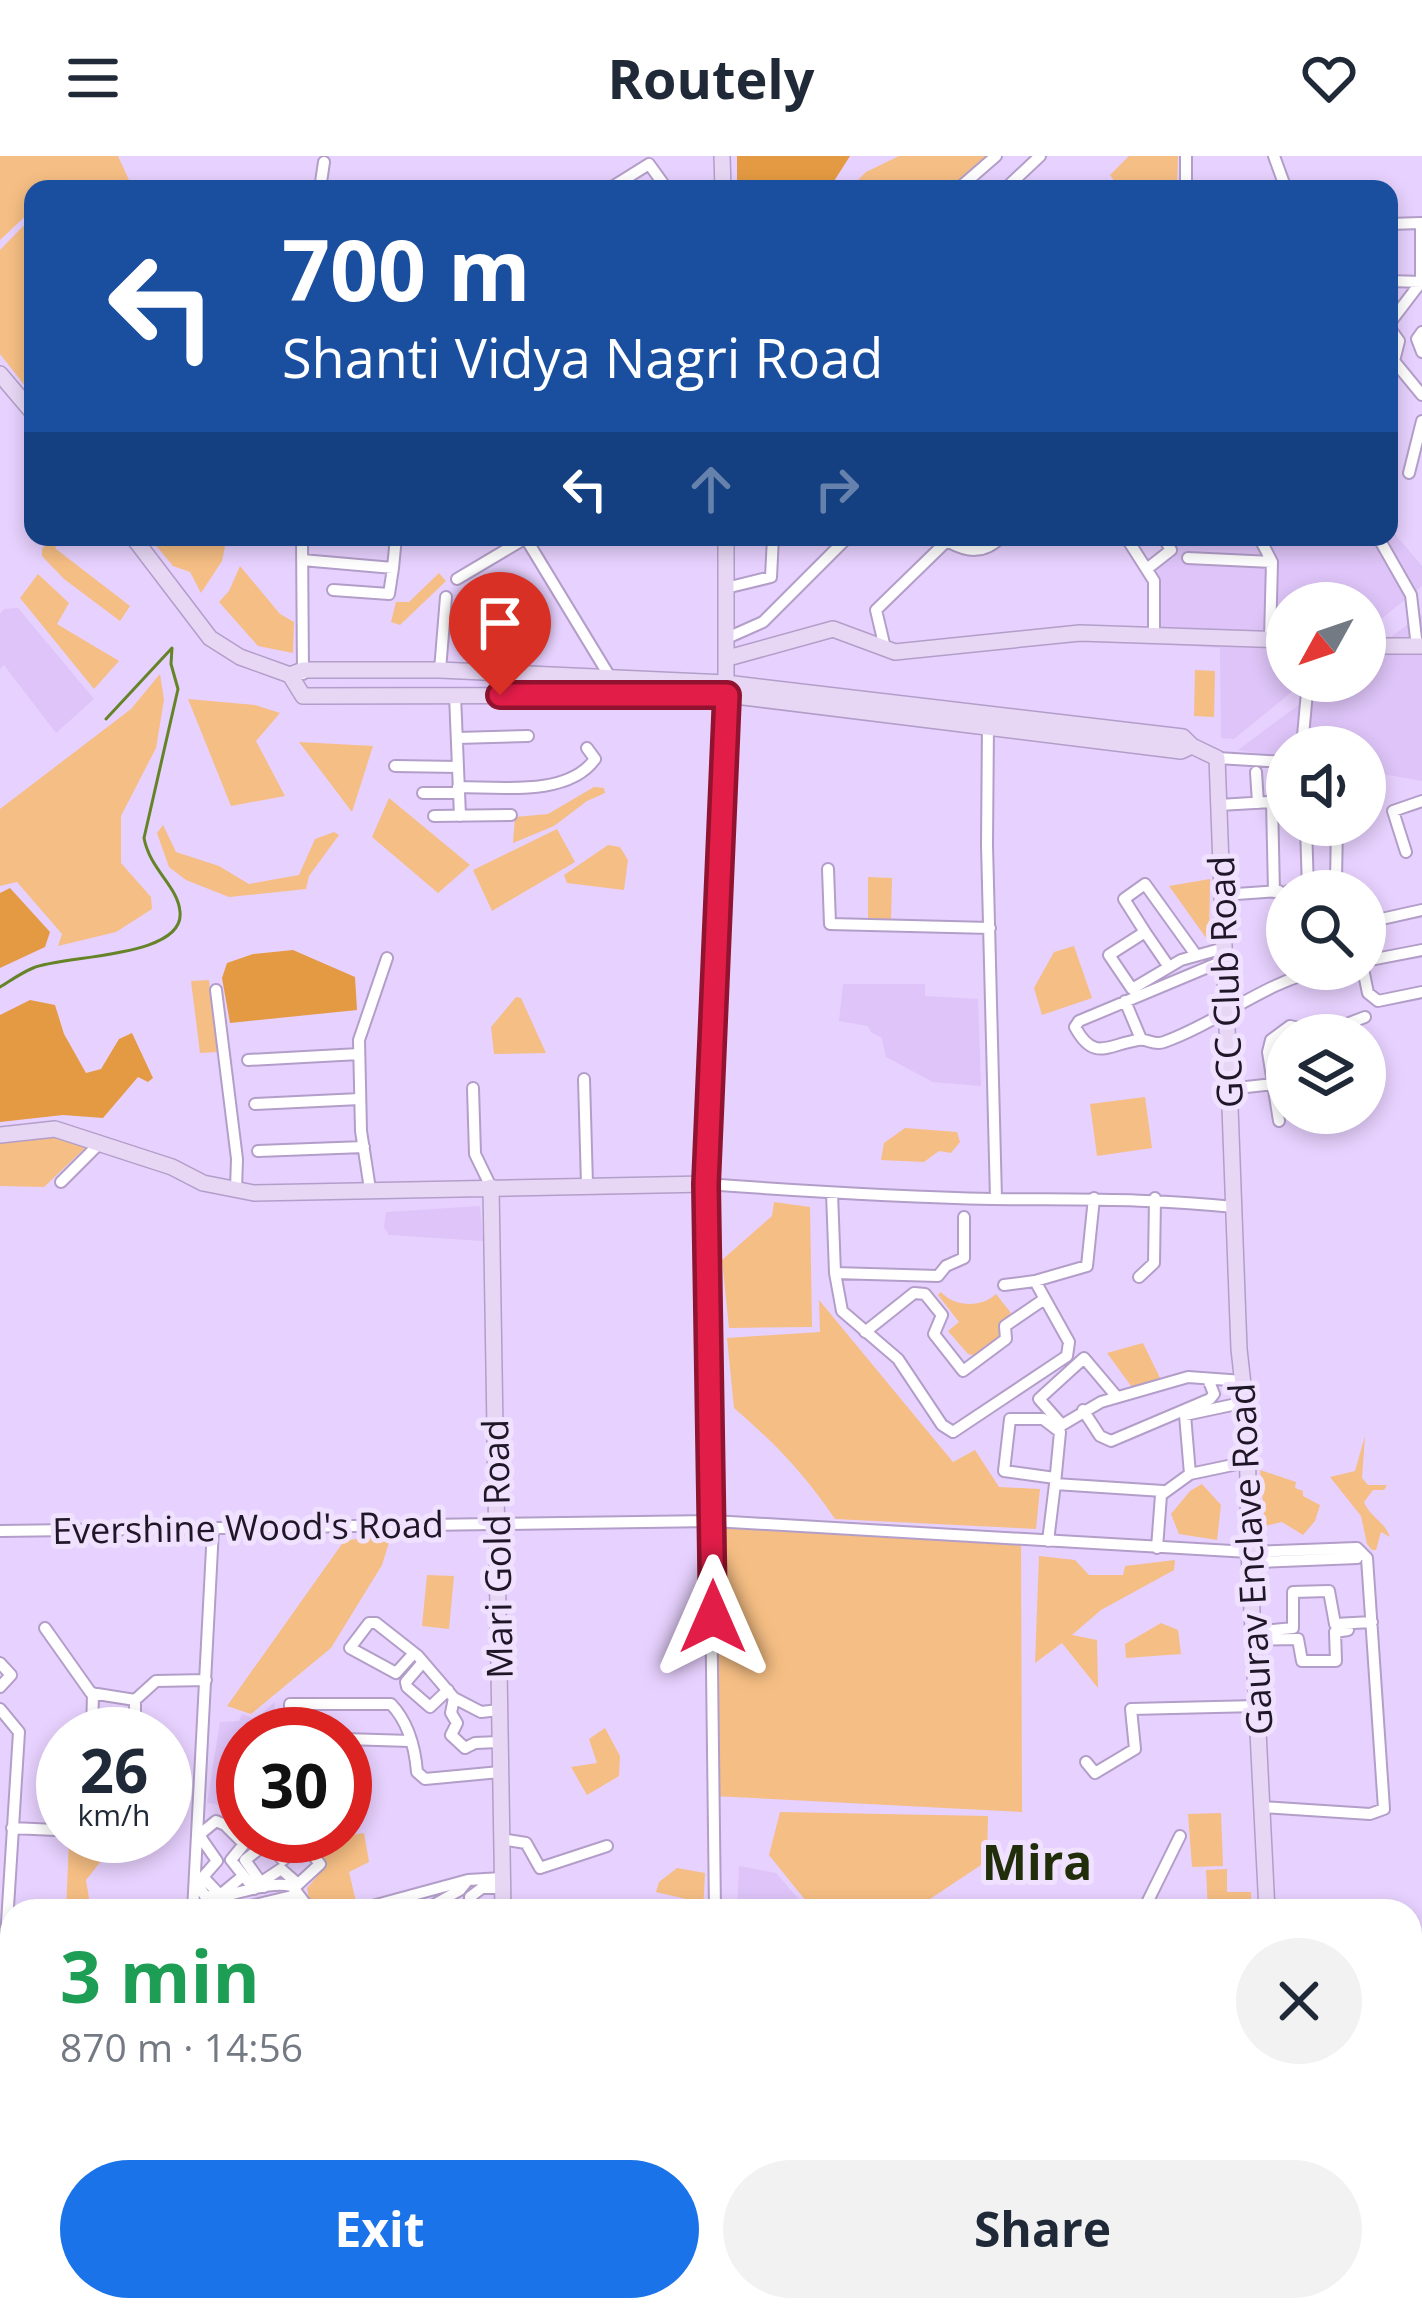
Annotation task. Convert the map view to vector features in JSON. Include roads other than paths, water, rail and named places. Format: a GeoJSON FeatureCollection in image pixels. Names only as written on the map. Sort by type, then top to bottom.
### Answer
{"type":"FeatureCollection","features":[{"type":"Feature","properties":{"kind":"street"},"geometry":{"type":"LineString","coordinates":[[968,180],[996,156]]}},
{"type":"Feature","properties":{"kind":"street"},"geometry":{"type":"LineString","coordinates":[[1015,180],[1040,156]]}},
{"type":"Feature","properties":{"kind":"street"},"geometry":{"type":"LineString","coordinates":[[321,180],[324,162]]}},
{"type":"Feature","properties":{"kind":"street"},"geometry":{"type":"LineString","coordinates":[[623,180],[649,164],[661,180]]}},
{"type":"Feature","properties":{"kind":"street"},"geometry":{"type":"LineString","coordinates":[[1398,224],[1421,223],[1422,282],[1398,313]]}},
{"type":"Feature","properties":{"kind":"street"},"geometry":{"type":"LineString","coordinates":[[1398,348],[1420,342]]}},
{"type":"Feature","properties":{"kind":"street"},"geometry":{"type":"LineString","coordinates":[[1398,366],[1422,395]]}},
{"type":"Feature","properties":{"kind":"street"},"geometry":{"type":"LineString","coordinates":[[0,374],[24,402]]}},
{"type":"Feature","properties":{"kind":"street"},"geometry":{"type":"LineString","coordinates":[[1409,472],[1422,421]]}},
{"type":"Feature","properties":{"kind":"street"},"geometry":{"type":"LineString","coordinates":[[140,546],[210,638],[239,656],[297,672],[440,670],[610,677],[988,719],[1185,745],[1217,758],[1266,761]]}},
{"type":"Feature","properties":{"kind":"street"},"geometry":{"type":"LineString","coordinates":[[302,546],[297,672],[303,696],[727,689]]}},
{"type":"Feature","properties":{"kind":"street"},"geometry":{"type":"LineString","coordinates":[[333,590],[389,594],[396,546]]}},
{"type":"Feature","properties":{"kind":"street"},"geometry":{"type":"LineString","coordinates":[[457,579],[512,546]]}},
{"type":"Feature","properties":{"kind":"street"},"geometry":{"type":"LineString","coordinates":[[530,546],[610,677]]}},
{"type":"Feature","properties":{"kind":"street"},"geometry":{"type":"LineString","coordinates":[[715,1899],[706,1184],[728,658],[726,546]]}},
{"type":"Feature","properties":{"kind":"street"},"geometry":{"type":"LineString","coordinates":[[726,588],[771,577],[773,546]]}},
{"type":"Feature","properties":{"kind":"street"},"geometry":{"type":"LineString","coordinates":[[727,638],[764,622],[839,546]]}},
{"type":"Feature","properties":{"kind":"street"},"geometry":{"type":"LineString","coordinates":[[885,648],[877,610],[942,546]]}},
{"type":"Feature","properties":{"kind":"street"},"geometry":{"type":"LineString","coordinates":[[1132,546],[1154,581],[1154,635]]}},
{"type":"Feature","properties":{"kind":"street"},"geometry":{"type":"LineString","coordinates":[[1148,568],[1171,550],[1169,546]]}},
{"type":"Feature","properties":{"kind":"street"},"geometry":{"type":"LineString","coordinates":[[1264,546],[1272,562],[1274,582]]}},
{"type":"Feature","properties":{"kind":"street"},"geometry":{"type":"LineString","coordinates":[[1383,546],[1411,595],[1419,646],[1386,646]]}},
{"type":"Feature","properties":{"kind":"street"},"geometry":{"type":"LineString","coordinates":[[1188,558],[1272,562]]}},
{"type":"Feature","properties":{"kind":"street"},"geometry":{"type":"LineString","coordinates":[[302,560],[393,568]]}},
{"type":"Feature","properties":{"kind":"street"},"geometry":{"type":"LineString","coordinates":[[440,670],[446,597]]}},
{"type":"Feature","properties":{"kind":"street"},"geometry":{"type":"LineString","coordinates":[[728,658],[832,629],[895,652],[1046,635],[1266,639]]}},
{"type":"Feature","properties":{"kind":"street"},"geometry":{"type":"LineString","coordinates":[[455,695],[460,816]]}},
{"type":"Feature","properties":{"kind":"street"},"geometry":{"type":"LineString","coordinates":[[988,719],[996,1199]]}},
{"type":"Feature","properties":{"kind":"street"},"geometry":{"type":"LineString","coordinates":[[457,738],[528,736]]}},
{"type":"Feature","properties":{"kind":"street"},"geometry":{"type":"LineString","coordinates":[[423,793],[539,786],[565,779],[592,765],[595,759],[587,748]]}},
{"type":"Feature","properties":{"kind":"street","name":"GCC Club Road"},"geometry":{"type":"LineString","coordinates":[[1217,758],[1234,1207]]}},
{"type":"Feature","properties":{"kind":"street"},"geometry":{"type":"LineString","coordinates":[[395,766],[458,767]]}},
{"type":"Feature","properties":{"kind":"street"},"geometry":{"type":"LineString","coordinates":[[1256,772],[1258,803]]}},
{"type":"Feature","properties":{"kind":"street"},"geometry":{"type":"LineString","coordinates":[[1406,852],[1394,811],[1422,801]]}},
{"type":"Feature","properties":{"kind":"street"},"geometry":{"type":"LineString","coordinates":[[1219,805],[1266,802]]}},
{"type":"Feature","properties":{"kind":"street"},"geometry":{"type":"LineString","coordinates":[[434,816],[511,815]]}},
{"type":"Feature","properties":{"kind":"street"},"geometry":{"type":"LineString","coordinates":[[828,869],[830,924],[990,928]]}},
{"type":"Feature","properties":{"kind":"street"},"geometry":{"type":"LineString","coordinates":[[1169,967],[1124,899],[1145,884],[1196,955]]}},
{"type":"Feature","properties":{"kind":"street"},"geometry":{"type":"LineString","coordinates":[[1222,896],[1266,892]]}},
{"type":"Feature","properties":{"kind":"street"},"geometry":{"type":"LineString","coordinates":[[1386,918],[1422,910]]}},
{"type":"Feature","properties":{"kind":"street"},"geometry":{"type":"LineString","coordinates":[[1145,932],[1109,955],[1132,989],[1196,955],[1224,954]]}},
{"type":"Feature","properties":{"kind":"street"},"geometry":{"type":"LineString","coordinates":[[1386,959],[1422,950]]}},
{"type":"Feature","properties":{"kind":"street"},"geometry":{"type":"LineString","coordinates":[[1224,954],[1079,1021],[1075,1027],[1092,1048],[1124,1046],[1141,1039],[1161,1043],[1226,1013],[1266,988]]}},
{"type":"Feature","properties":{"kind":"street"},"geometry":{"type":"LineString","coordinates":[[370,1189],[359,1054],[367,1008],[387,958]]}},
{"type":"Feature","properties":{"kind":"street"},"geometry":{"type":"LineString","coordinates":[[216,990],[237,1159],[236,1189]]}},
{"type":"Feature","properties":{"kind":"street"},"geometry":{"type":"LineString","coordinates":[[1368,990],[1378,1001],[1422,992]]}},
{"type":"Feature","properties":{"kind":"street"},"geometry":{"type":"LineString","coordinates":[[1125,1000],[1141,1039]]}},
{"type":"Feature","properties":{"kind":"street"},"geometry":{"type":"LineString","coordinates":[[248,1060],[359,1054]]}},
{"type":"Feature","properties":{"kind":"street"},"geometry":{"type":"LineString","coordinates":[[584,1079],[586,1185]]}},
{"type":"Feature","properties":{"kind":"street"},"geometry":{"type":"LineString","coordinates":[[1229,1089],[1266,1085]]}},
{"type":"Feature","properties":{"kind":"street"},"geometry":{"type":"LineString","coordinates":[[472,1088],[476,1154],[491,1187]]}},
{"type":"Feature","properties":{"kind":"street"},"geometry":{"type":"LineString","coordinates":[[256,1104],[360,1099]]}},
{"type":"Feature","properties":{"kind":"street"},"geometry":{"type":"LineString","coordinates":[[0,1135],[55,1129],[172,1166],[202,1184],[254,1193],[706,1184],[996,1199],[1155,1198],[1234,1207]]}},
{"type":"Feature","properties":{"kind":"street"},"geometry":{"type":"LineString","coordinates":[[61,1181],[100,1143]]}},
{"type":"Feature","properties":{"kind":"street"},"geometry":{"type":"LineString","coordinates":[[258,1150],[364,1147]]}},
{"type":"Feature","properties":{"kind":"street","name":"Mari Gold Road"},"geometry":{"type":"LineString","coordinates":[[491,1187],[503,1899]]}},
{"type":"Feature","properties":{"kind":"street"},"geometry":{"type":"LineString","coordinates":[[832,1193],[835,1273],[842,1311],[898,1359],[947,1431],[959,1431],[1067,1356],[1069,1342],[1035,1281]]}},
{"type":"Feature","properties":{"kind":"street"},"geometry":{"type":"LineString","coordinates":[[1004,1285],[1087,1266],[1094,1198]]}},
{"type":"Feature","properties":{"kind":"street"},"geometry":{"type":"LineString","coordinates":[[1139,1277],[1154,1263],[1155,1198]]}},
{"type":"Feature","properties":{"kind":"street","name":"Gaurav Enclave Road"},"geometry":{"type":"LineString","coordinates":[[1234,1207],[1267,1899]]}},
{"type":"Feature","properties":{"kind":"street"},"geometry":{"type":"LineString","coordinates":[[835,1273],[938,1276],[948,1264],[964,1258],[964,1217]]}},
{"type":"Feature","properties":{"kind":"street"},"geometry":{"type":"LineString","coordinates":[[865,1332],[914,1293],[925,1294],[942,1315],[934,1334],[965,1371],[1006,1339],[1005,1326],[1043,1300]]}},
{"type":"Feature","properties":{"kind":"street"},"geometry":{"type":"LineString","coordinates":[[1117,1397],[1087,1360],[1080,1360],[1039,1399],[1060,1424],[1117,1397],[1188,1377],[1243,1381]]}},
{"type":"Feature","properties":{"kind":"street"},"geometry":{"type":"LineString","coordinates":[[1084,1410],[1107,1440],[1213,1396],[1208,1379]]}},
{"type":"Feature","properties":{"kind":"street"},"geometry":{"type":"LineString","coordinates":[[1144,1393],[1156,1421]]}},
{"type":"Feature","properties":{"kind":"street"},"geometry":{"type":"LineString","coordinates":[[1190,1474],[1185,1415],[1246,1402]]}},
{"type":"Feature","properties":{"kind":"street"},"geometry":{"type":"LineString","coordinates":[[1048,1541],[1055,1481],[1060,1436],[1057,1428],[1042,1419],[1010,1419],[1004,1471],[1055,1481],[1163,1491],[1190,1474],[1247,1462]]}},
{"type":"Feature","properties":{"kind":"street"},"geometry":{"type":"LineString","coordinates":[[1157,1548],[1163,1491]]}},
{"type":"Feature","properties":{"kind":"street","name":"Evershine Wood's Road"},"geometry":{"type":"LineString","coordinates":[[0,1531],[713,1520],[1157,1548],[1338,1553]]}},
{"type":"Feature","properties":{"kind":"street"},"geometry":{"type":"LineString","coordinates":[[194,1899],[213,1529]]}},
{"type":"Feature","properties":{"kind":"street"},"geometry":{"type":"LineString","coordinates":[[1250,1574],[1256,1573],[1259,1562],[1357,1549],[1367,1558],[1384,1809],[1370,1814],[1262,1807]]}},
{"type":"Feature","properties":{"kind":"street"},"geometry":{"type":"LineString","coordinates":[[1338,1553],[1357,1558]]}},
{"type":"Feature","properties":{"kind":"street"},"geometry":{"type":"LineString","coordinates":[[1253,1636],[1293,1628],[1293,1592],[1329,1591],[1335,1624],[1372,1625]]}},
{"type":"Feature","properties":{"kind":"street"},"geometry":{"type":"LineString","coordinates":[[419,1657],[396,1672],[350,1648],[373,1622],[419,1657],[451,1694],[481,1712],[499,1710]]}},
{"type":"Feature","properties":{"kind":"street"},"geometry":{"type":"LineString","coordinates":[[1253,1636],[1298,1639],[1302,1661],[1336,1661],[1335,1631],[1372,1625]]}},
{"type":"Feature","properties":{"kind":"street"},"geometry":{"type":"LineString","coordinates":[[45,1628],[93,1693],[93,1707]]}},
{"type":"Feature","properties":{"kind":"street"},"geometry":{"type":"LineString","coordinates":[[419,1657],[407,1687],[430,1707],[451,1694]]}},
{"type":"Feature","properties":{"kind":"street"},"geometry":{"type":"LineString","coordinates":[[0,1663],[11,1675],[0,1687]]}},
{"type":"Feature","properties":{"kind":"street"},"geometry":{"type":"LineString","coordinates":[[135,1707],[135,1700],[156,1681],[206,1680]]}},
{"type":"Feature","properties":{"kind":"street"},"geometry":{"type":"LineString","coordinates":[[93,1693],[135,1700]]}},
{"type":"Feature","properties":{"kind":"street"},"geometry":{"type":"LineString","coordinates":[[451,1694],[451,1713],[457,1723],[451,1735],[465,1748],[499,1742]]}},
{"type":"Feature","properties":{"kind":"street"},"geometry":{"type":"LineString","coordinates":[[290,1707],[392,1704],[406,1724],[416,1749],[417,1772],[425,1779],[500,1772]]}},
{"type":"Feature","properties":{"kind":"street"},"geometry":{"type":"LineString","coordinates":[[1086,1762],[1096,1773],[1135,1749],[1131,1708],[1256,1706]]}},
{"type":"Feature","properties":{"kind":"street"},"geometry":{"type":"LineString","coordinates":[[0,1708],[19,1732],[5,1899]]}},
{"type":"Feature","properties":{"kind":"street"},"geometry":{"type":"LineString","coordinates":[[0,1734],[19,1738]]}},
{"type":"Feature","properties":{"kind":"street"},"geometry":{"type":"LineString","coordinates":[[372,1739],[410,1741]]}},
{"type":"Feature","properties":{"kind":"street"},"geometry":{"type":"LineString","coordinates":[[216,1823],[199,1837],[216,1859]]}},
{"type":"Feature","properties":{"kind":"street"},"geometry":{"type":"LineString","coordinates":[[1149,1899],[1180,1836]]}},
{"type":"Feature","properties":{"kind":"street"},"geometry":{"type":"LineString","coordinates":[[501,1839],[526,1843],[540,1868],[608,1846]]}},
{"type":"Feature","properties":{"kind":"street"},"geometry":{"type":"LineString","coordinates":[[260,1884],[244,1863],[255,1852],[267,1843],[283,1860],[304,1844],[321,1862],[296,1886]]}},
{"type":"Feature","properties":{"kind":"street"},"geometry":{"type":"LineString","coordinates":[[196,1862],[216,1859]]}},
{"type":"Feature","properties":{"kind":"street"},"geometry":{"type":"LineString","coordinates":[[216,1859],[202,1876],[217,1894],[243,1876]]}},
{"type":"Feature","properties":{"kind":"street"},"geometry":{"type":"LineString","coordinates":[[233,1863],[243,1876],[260,1884]]}},
{"type":"Feature","properties":{"kind":"street"},"geometry":{"type":"LineString","coordinates":[[195,1880],[205,1896],[220,1898],[260,1884],[296,1886]]}},
{"type":"Feature","properties":{"kind":"street"},"geometry":{"type":"LineString","coordinates":[[398,1899],[468,1880],[502,1883]]}},
{"type":"Feature","properties":{"kind":"street"},"geometry":{"type":"LineString","coordinates":[[444,1899],[468,1880]]}},
{"type":"Feature","properties":{"kind":"street"},"geometry":{"type":"LineString","coordinates":[[470,1899],[482,1888],[502,1883]]}},
{"type":"Feature","properties":{"kind":"street"},"geometry":{"type":"LineString","coordinates":[[296,1886],[301,1899]]}},
{"type":"Feature","properties":{"kind":"waterway"},"geometry":{"type":"LineString","coordinates":[[0,987],[33,968],[144,947],[176,927],[178,903],[144,838],[178,689],[172,648],[106,719]]}},
{"type":"Feature","properties":{"kind":"district","name":"Mira"},"geometry":{"type":"Point","coordinates":[1037,1861]}}]}
